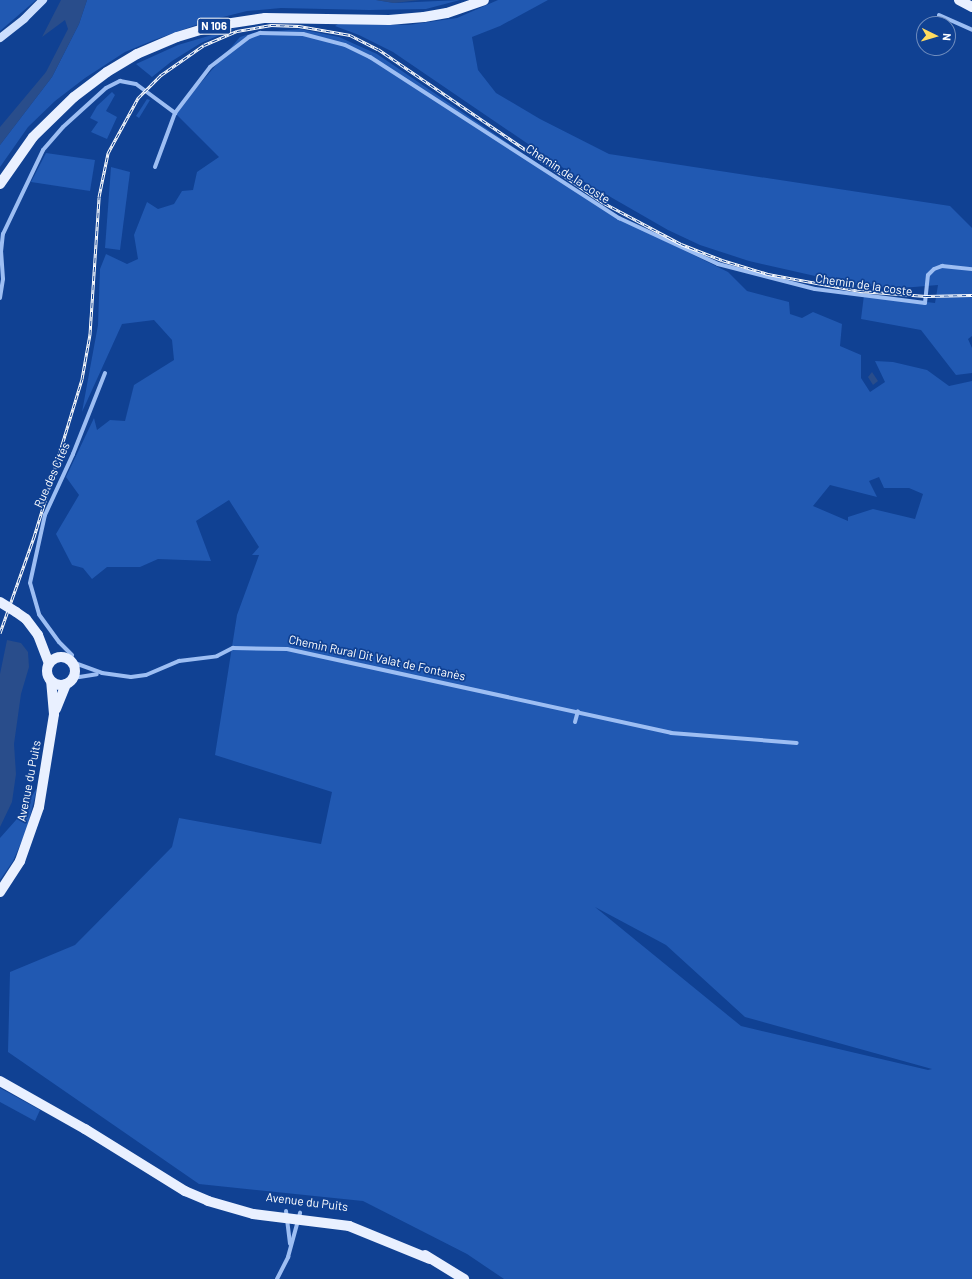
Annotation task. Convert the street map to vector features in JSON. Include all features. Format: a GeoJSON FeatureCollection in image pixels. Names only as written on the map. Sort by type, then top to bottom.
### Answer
{"type":"FeatureCollection","features":[{"type":"Feature","properties":{"kind":"main road"},"geometry":{"type":"LineString","coordinates":[[0,38],[24,19],[43,0]]}},
{"type":"Feature","properties":{"kind":"main road","name":"N 106"},"geometry":{"type":"LineString","coordinates":[[0,184],[33,137],[74,97],[107,72],[137,54],[177,37],[212,26],[265,18],[389,20],[424,17],[447,13],[484,0]]}},
{"type":"Feature","properties":{"kind":"main road"},"geometry":{"type":"LineString","coordinates":[[959,0],[972,7]]}},
{"type":"Feature","properties":{"kind":"main road"},"geometry":{"type":"LineString","coordinates":[[0,602],[26,620],[54,652],[68,660],[74,672],[70,681],[58,684],[51,681],[48,673],[49,663],[38,635]]}},
{"type":"Feature","properties":{"kind":"main road"},"geometry":{"type":"LineString","coordinates":[[49,663],[68,660]]}},
{"type":"Feature","properties":{"kind":"main road","name":"Avenue du Puits"},"geometry":{"type":"LineString","coordinates":[[0,892],[20,861],[34,828],[54,714],[51,681]]}},
{"type":"Feature","properties":{"kind":"main road","name":"Avenue du Puits"},"geometry":{"type":"LineString","coordinates":[[54,714],[70,681]]}},
{"type":"Feature","properties":{"kind":"main road","name":"Avenue du Puits"},"geometry":{"type":"LineString","coordinates":[[0,1081],[176,1184],[227,1203],[286,1214],[363,1224],[398,1238],[464,1279]]}},
{"type":"Feature","properties":{"kind":"street"},"geometry":{"type":"LineString","coordinates":[[939,15],[972,30]]}},
{"type":"Feature","properties":{"kind":"street","name":"Chemin de la coste"},"geometry":{"type":"LineString","coordinates":[[175,113],[210,67],[249,37],[267,33],[319,36],[345,44],[370,57],[618,218],[718,264],[815,289],[925,303],[928,275],[934,269],[942,266],[972,269]]}},
{"type":"Feature","properties":{"kind":"street"},"geometry":{"type":"LineString","coordinates":[[0,298],[3,279],[1,252],[3,234],[43,150],[78,111],[113,83],[127,81],[141,87],[175,113],[155,167]]}},
{"type":"Feature","properties":{"kind":"street","name":"Rue des Cités"},"geometry":{"type":"LineString","coordinates":[[68,660],[72,655],[58,642],[39,614],[30,590],[31,575],[45,515],[73,454],[105,373]]}},
{"type":"Feature","properties":{"kind":"street","name":"Chemin Rural Dit Valat de Fontanès"},"geometry":{"type":"LineString","coordinates":[[68,660],[102,673],[136,677],[179,661],[213,657],[233,648],[272,647],[320,654],[681,734],[797,744]]}},
{"type":"Feature","properties":{"kind":"street","name":"Chemin Rural Dit Valat de Fontanès"},"geometry":{"type":"LineString","coordinates":[[70,681],[102,673]]}},
{"type":"Feature","properties":{"kind":"street"},"geometry":{"type":"LineString","coordinates":[[575,722],[578,711]]}},
{"type":"Feature","properties":{"kind":"street"},"geometry":{"type":"LineString","coordinates":[[286,1214],[290,1245]]}},
{"type":"Feature","properties":{"kind":"street"},"geometry":{"type":"LineString","coordinates":[[277,1279],[288,1257],[290,1245],[300,1216]]}},
{"type":"Feature","properties":{"kind":"shaded area"},"geometry":{"type":"Polygon","coordinates":[[[0,0],[36,0],[0,31],[0,0]]]}},
{"type":"Feature","properties":{"kind":"shaded area"},"geometry":{"type":"Polygon","coordinates":[[[61,0],[87,0],[79,24],[52,77],[0,145],[0,127],[46,72],[68,29],[65,20],[42,37],[61,0]]]}},
{"type":"Feature","properties":{"kind":"shaded area"},"geometry":{"type":"Polygon","coordinates":[[[87,0],[376,0],[394,3],[460,0],[426,9],[369,10],[281,8],[247,11],[207,21],[154,40],[125,52],[85,78],[55,101],[28,127],[0,167],[0,145],[52,77],[79,24],[87,0]]]}},
{"type":"Feature","properties":{"kind":"shaded area"},"geometry":{"type":"Polygon","coordinates":[[[376,0],[420,0],[394,3],[376,0]]]}},
{"type":"Feature","properties":{"kind":"shaded area"},"geometry":{"type":"Polygon","coordinates":[[[498,0],[548,0],[500,26],[472,37],[478,70],[496,93],[540,119],[609,154],[950,206],[972,228],[972,336],[968,339],[972,348],[972,373],[956,375],[921,330],[861,319],[864,295],[935,303],[938,285],[902,288],[855,285],[749,261],[700,245],[668,230],[581,180],[393,52],[359,35],[335,26],[338,24],[408,25],[457,18],[498,0]]]}},
{"type":"Feature","properties":{"kind":"shaded area"},"geometry":{"type":"Polygon","coordinates":[[[239,27],[201,43],[172,61],[152,77],[136,64],[178,45],[239,27]]]}},
{"type":"Feature","properties":{"kind":"shaded area"},"geometry":{"type":"Polygon","coordinates":[[[300,29],[339,37],[377,54],[618,218],[728,272],[747,291],[789,302],[790,314],[802,318],[813,312],[842,324],[840,346],[861,355],[861,378],[870,392],[885,382],[875,361],[893,362],[927,370],[949,386],[972,381],[972,1279],[504,1279],[467,1254],[363,1201],[199,1184],[8,1052],[10,972],[75,945],[172,847],[179,818],[321,844],[332,792],[215,755],[237,615],[259,555],[252,555],[259,547],[229,500],[196,521],[211,561],[158,559],[140,567],[107,567],[92,579],[83,568],[72,565],[56,534],[79,495],[66,477],[94,418],[97,430],[110,420],[125,421],[134,385],[174,360],[172,340],[154,320],[122,324],[82,412],[98,325],[100,269],[106,254],[127,264],[138,259],[134,235],[147,202],[158,209],[174,204],[182,191],[193,190],[197,172],[219,157],[175,113],[240,37],[253,33],[300,29]],[[879,477],[869,481],[877,497],[830,485],[813,506],[848,521],[848,517],[873,509],[915,519],[923,494],[909,488],[884,488],[879,477]],[[595,907],[741,1026],[928,1070],[932,1069],[745,1017],[666,945],[595,907]]]}},
{"type":"Feature","properties":{"kind":"shaded area"},"geometry":{"type":"Polygon","coordinates":[[[112,92],[115,95],[106,111],[117,117],[107,139],[91,132],[98,122],[90,118],[97,106],[112,92]]]}},
{"type":"Feature","properties":{"kind":"shaded area"},"geometry":{"type":"Polygon","coordinates":[[[147,99],[150,100],[139,118],[136,116],[147,99]]]}},
{"type":"Feature","properties":{"kind":"shaded area"},"geometry":{"type":"Polygon","coordinates":[[[46,153],[95,160],[90,191],[31,182],[46,153]]]}},
{"type":"Feature","properties":{"kind":"shaded area"},"geometry":{"type":"Polygon","coordinates":[[[111,167],[130,172],[120,250],[105,248],[111,167]]]}},
{"type":"Feature","properties":{"kind":"shaded area"},"geometry":{"type":"Polygon","coordinates":[[[872,372],[878,381],[873,385],[868,377],[872,372]]]}},
{"type":"Feature","properties":{"kind":"shaded area"},"geometry":{"type":"Polygon","coordinates":[[[7,640],[21,643],[28,652],[29,667],[21,694],[14,744],[16,774],[12,802],[0,827],[0,674],[7,640]]]}},
{"type":"Feature","properties":{"kind":"shaded area"},"geometry":{"type":"Polygon","coordinates":[[[37,788],[27,829],[13,861],[0,880],[0,838],[16,820],[37,788]]]}},
{"type":"Feature","properties":{"kind":"shaded area"},"geometry":{"type":"Polygon","coordinates":[[[0,1088],[40,1110],[35,1121],[0,1102],[0,1088]]]}},
{"type":"Feature","properties":{"kind":"railway"},"geometry":{"type":"LineString","coordinates":[[0,633],[34,537],[82,379],[90,334],[99,197],[108,153],[138,98],[161,75],[204,45],[237,31],[271,25],[299,26],[350,35],[378,49],[604,203],[681,244],[722,260],[768,274],[860,291],[926,296],[972,295]]}}]}
